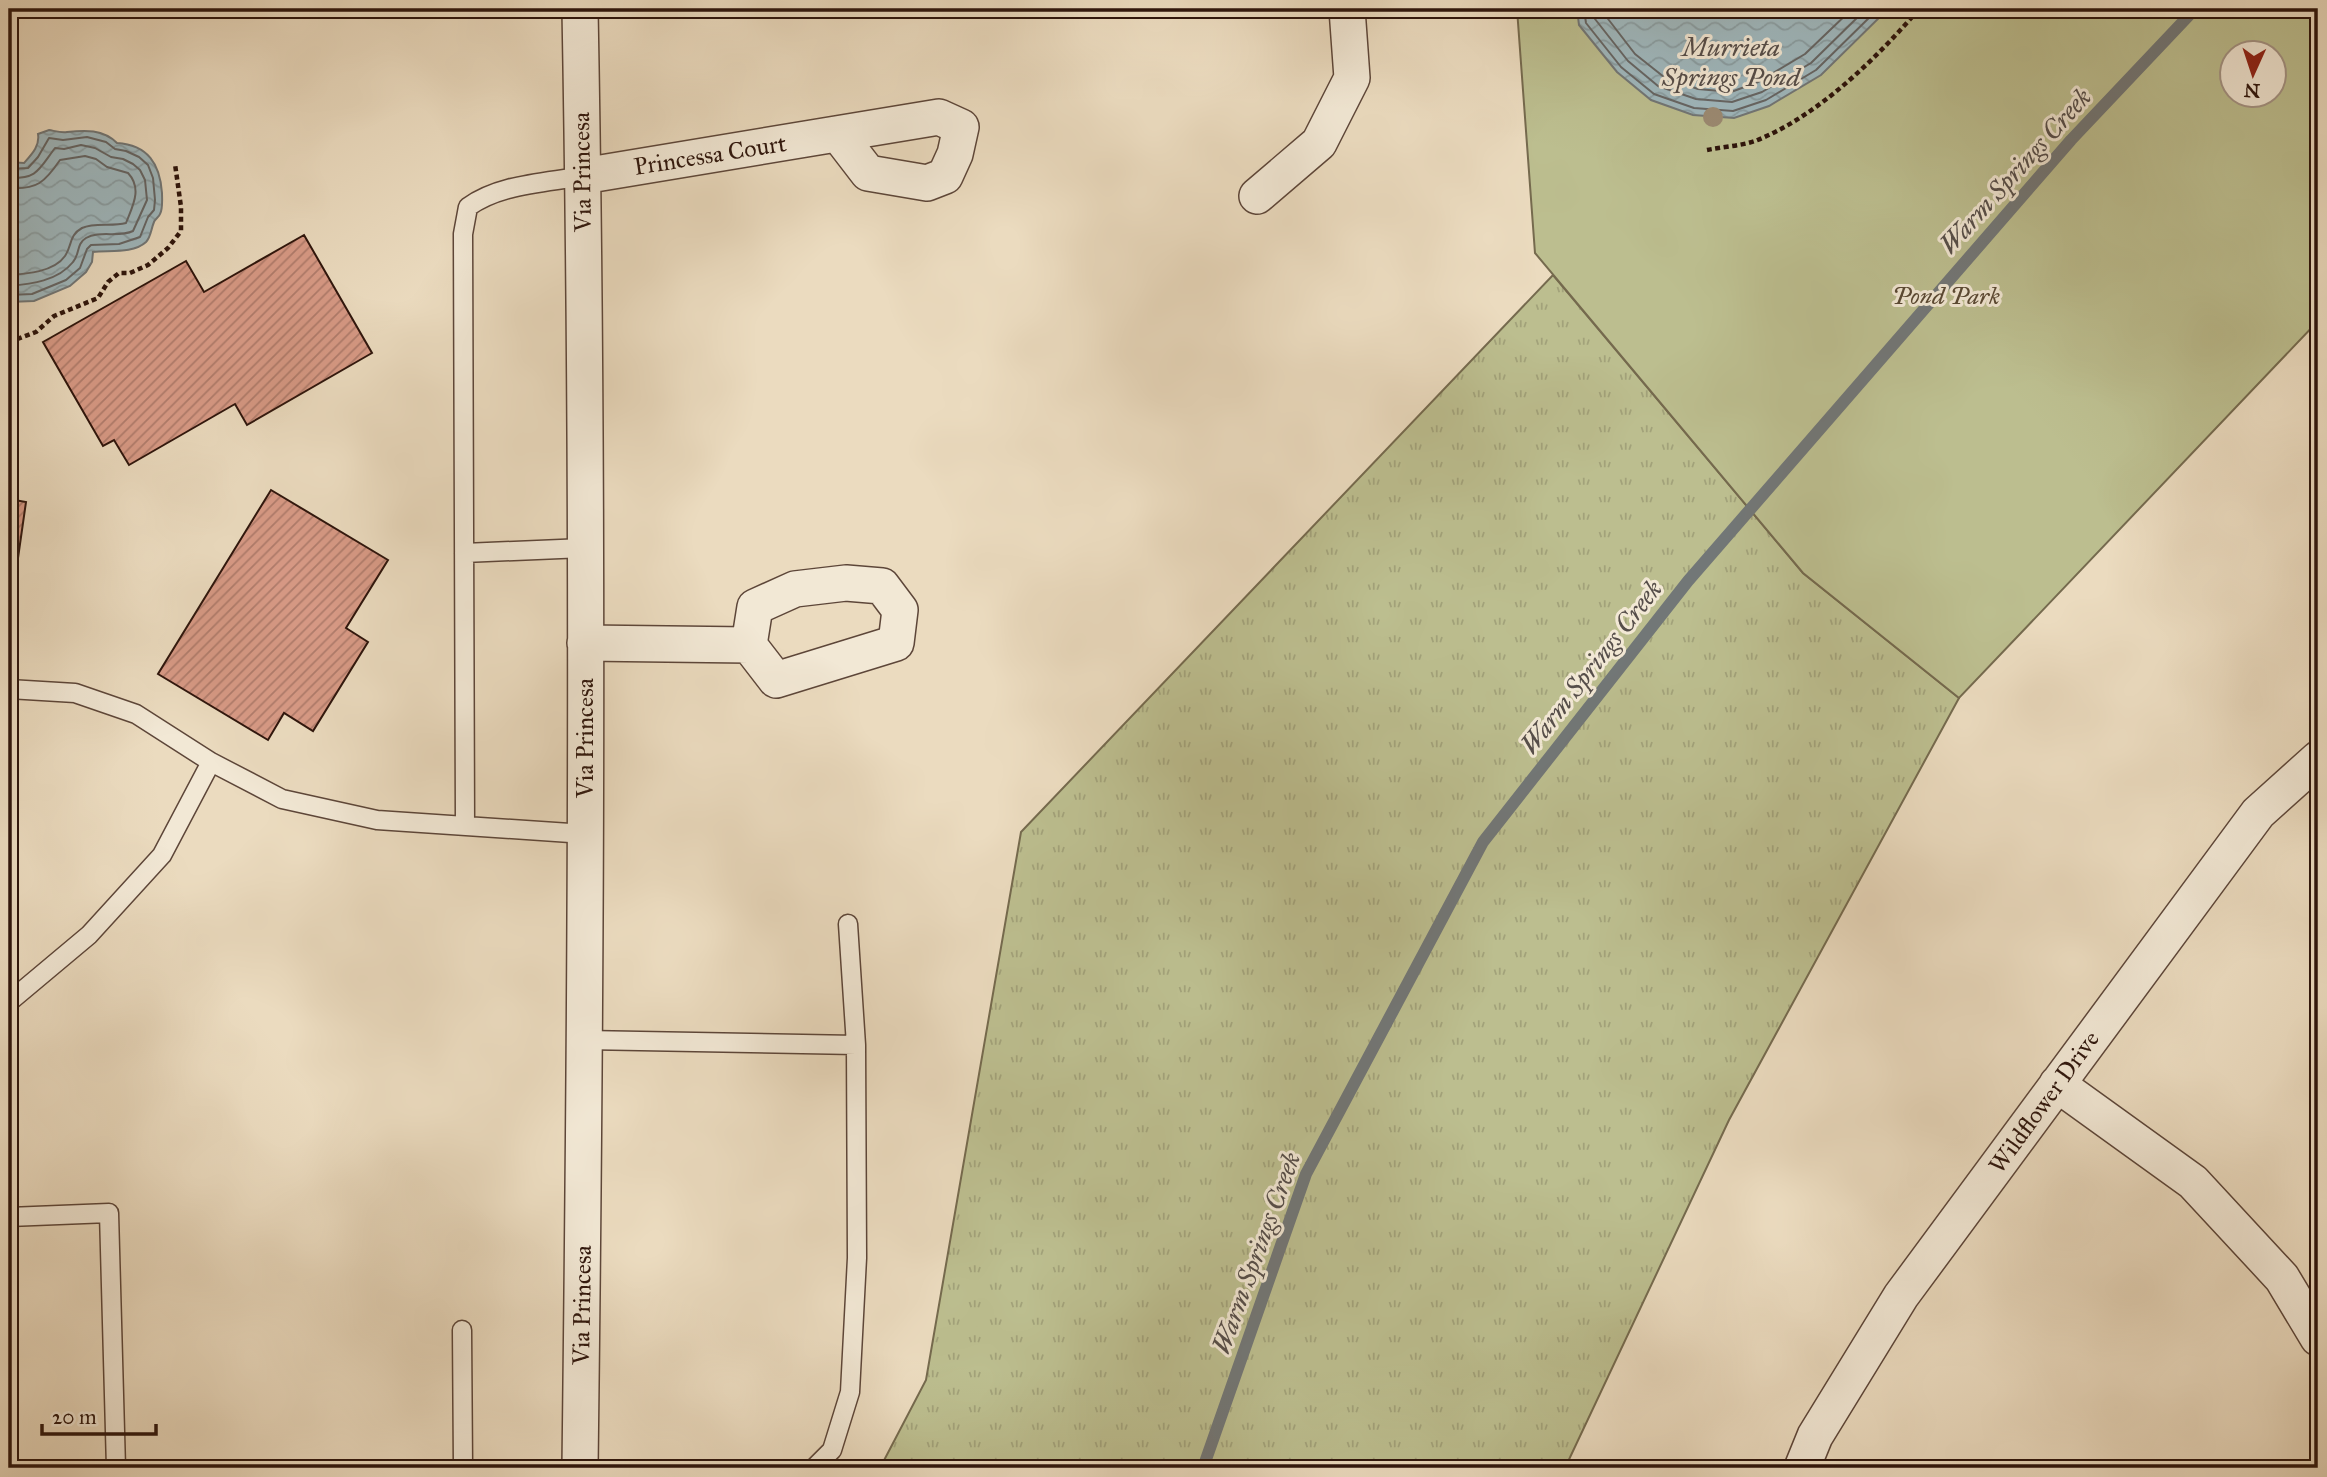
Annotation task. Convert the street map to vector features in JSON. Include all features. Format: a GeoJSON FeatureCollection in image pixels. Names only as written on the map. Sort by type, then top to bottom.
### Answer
{"type":"FeatureCollection","features":[{"type":"Feature","properties":{"kind":"street","name":"Via Princesa"},"geometry":{"type":"LineString","coordinates":[[580,9],[585,643],[580,1468]]}},
{"type":"Feature","properties":{"kind":"street"},"geometry":{"type":"LineString","coordinates":[[1257,196],[1319,143],[1352,78],[1347,9]]}},
{"type":"Feature","properties":{"kind":"street","name":"Princessa Court"},"geometry":{"type":"LineString","coordinates":[[583,176],[838,134]]}},
{"type":"Feature","properties":{"kind":"street"},"geometry":{"type":"LineString","coordinates":[[585,643],[750,645]]}},
{"type":"Feature","properties":{"kind":"street","name":"Wildflower Drive"},"geometry":{"type":"LineString","coordinates":[[1802,1468],[1815,1436],[1901,1296],[2258,813],[2318,759]]}},
{"type":"Feature","properties":{"kind":"street"},"geometry":{"type":"LineString","coordinates":[[2057,1084],[2193,1182],[2282,1278],[2318,1338]]}},
{"type":"Feature","properties":{"kind":"lane"},"geometry":{"type":"LineString","coordinates":[[465,826],[463,234],[468,207],[481,198],[499,190],[583,176]]}},
{"type":"Feature","properties":{"kind":"lane"},"geometry":{"type":"LineString","coordinates":[[464,553],[584,548]]}},
{"type":"Feature","properties":{"kind":"lane"},"geometry":{"type":"LineString","coordinates":[[9,689],[75,693],[136,714],[211,762],[282,799],[377,820],[585,834]]}},
{"type":"Feature","properties":{"kind":"lane"},"geometry":{"type":"LineString","coordinates":[[9,1002],[89,935],[162,855],[211,762]]}},
{"type":"Feature","properties":{"kind":"lane"},"geometry":{"type":"LineString","coordinates":[[814,1468],[832,1450],[850,1392],[857,1258],[856,1045],[848,924]]}},
{"type":"Feature","properties":{"kind":"lane"},"geometry":{"type":"LineString","coordinates":[[584,1040],[856,1045]]}},
{"type":"Feature","properties":{"kind":"lane"},"geometry":{"type":"LineString","coordinates":[[9,1217],[109,1213],[116,1468]]}},
{"type":"Feature","properties":{"kind":"lane"},"geometry":{"type":"LineString","coordinates":[[462,1330],[463,1468]]}},
{"type":"Feature","properties":{"kind":"path"},"geometry":{"type":"LineString","coordinates":[[1707,150],[1753,142],[1796,120],[1836,91],[1895,37],[1919,9]]}},
{"type":"Feature","properties":{"kind":"path"},"geometry":{"type":"LineString","coordinates":[[9,342],[36,332],[54,316],[98,298],[108,282],[119,273],[130,273],[148,265],[169,248],[181,231],[181,207],[175,164]]}},
{"type":"Feature","properties":{"kind":"green space","name":"Pond Park"},"geometry":{"type":"Polygon","coordinates":[[[1517,9],[2318,9],[2318,321],[1959,698],[1803,573],[1535,253],[1517,9]]]}},
{"type":"Feature","properties":{"kind":"green space"},"geometry":{"type":"Polygon","coordinates":[[[1553,275],[1803,573],[1959,698],[1729,1120],[1565,1468],[880,1468],[926,1380],[1021,832],[1553,275]]]}},
{"type":"Feature","properties":{"kind":"water","name":"Murrieta Springs Pond"},"geometry":{"type":"Polygon","coordinates":[[[1577,9],[1888,9],[1821,75],[1769,106],[1734,118],[1693,115],[1651,100],[1617,72],[1579,25],[1577,9]]]}},
{"type":"Feature","properties":{"kind":"water"},"geometry":{"type":"Polygon","coordinates":[[[49,130],[100,133],[117,143],[144,152],[158,173],[162,209],[148,240],[141,246],[128,250],[93,252],[92,262],[86,272],[70,286],[34,301],[9,302],[9,162],[24,163],[37,146],[38,134],[49,130]]]}},
{"type":"Feature","properties":{"kind":"building"},"geometry":{"type":"Polygon","coordinates":[[[304,235],[372,353],[247,425],[235,404],[129,465],[114,440],[103,446],[43,342],[186,261],[204,292],[304,235]]]}},
{"type":"Feature","properties":{"kind":"building"},"geometry":{"type":"Polygon","coordinates":[[[271,490],[388,560],[346,628],[368,642],[313,731],[284,713],[268,740],[158,674],[271,490]]]}},
{"type":"Feature","properties":{"kind":"building"},"geometry":{"type":"Polygon","coordinates":[[[9,499],[26,502],[9,621],[9,499]]]}},
{"type":"Feature","properties":{"kind":"waterway","name":"Warm Springs Creek"},"geometry":{"type":"LineString","coordinates":[[1203,1468],[1306,1174],[1483,842],[1688,581],[2071,140],[2195,9]]}}]}
